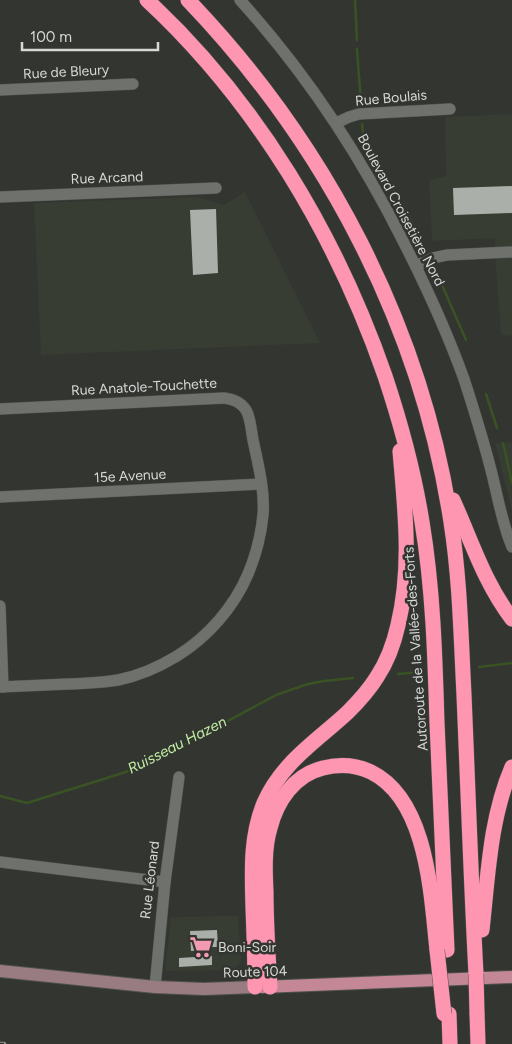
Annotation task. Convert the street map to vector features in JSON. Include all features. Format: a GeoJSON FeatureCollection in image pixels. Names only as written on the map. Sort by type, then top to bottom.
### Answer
{"type":"FeatureCollection","features":[{"type":"Feature","properties":{"kind":"highway","name":"Autoroute de la Vallée-des-Forts"},"geometry":{"type":"LineString","coordinates":[[147,0],[193,47],[227,88],[264,136],[294,182],[328,241],[351,290],[376,350],[397,412],[411,464],[419,504],[428,559],[431,593],[442,950],[449,1044]]}},
{"type":"Feature","properties":{"kind":"highway"},"geometry":{"type":"LineString","coordinates":[[188,0],[224,39],[270,96],[315,162],[350,221],[373,268],[403,341],[426,409],[435,443],[451,524],[458,580],[477,948],[478,1044]]}},
{"type":"Feature","properties":{"kind":"highway"},"geometry":{"type":"LineString","coordinates":[[263,987],[252,861],[255,832],[264,804],[278,779],[290,763],[365,695],[378,676],[388,655],[398,625],[405,588],[407,554],[397,412]]}},
{"type":"Feature","properties":{"kind":"highway"},"geometry":{"type":"LineString","coordinates":[[442,477],[488,582],[512,619]]}},
{"type":"Feature","properties":{"kind":"highway"},"geometry":{"type":"LineString","coordinates":[[263,987],[266,853],[270,828],[278,806],[289,790],[305,776],[325,768],[349,766],[370,772],[388,783],[405,804],[418,834],[426,864],[442,950]]}},
{"type":"Feature","properties":{"kind":"highway"},"geometry":{"type":"LineString","coordinates":[[477,948],[496,816],[512,767]]}},
{"type":"Feature","properties":{"kind":"main road","name":"Route 104"},"geometry":{"type":"LineString","coordinates":[[0,972],[155,987],[204,989],[512,977]]}},
{"type":"Feature","properties":{"kind":"street","name":"Boulevard Croisetière Nord"},"geometry":{"type":"LineString","coordinates":[[240,0],[290,59],[336,123],[382,200],[416,266],[441,321],[464,379],[512,546]]}},
{"type":"Feature","properties":{"kind":"street","name":"Rue de Bleury"},"geometry":{"type":"LineString","coordinates":[[0,90],[133,84]]}},
{"type":"Feature","properties":{"kind":"street","name":"Rue Boulais"},"geometry":{"type":"LineString","coordinates":[[336,123],[359,114],[450,109]]}},
{"type":"Feature","properties":{"kind":"street","name":"Rue Arcand"},"geometry":{"type":"LineString","coordinates":[[0,197],[216,188]]}},
{"type":"Feature","properties":{"kind":"street"},"geometry":{"type":"LineString","coordinates":[[416,266],[442,256],[512,252]]}},
{"type":"Feature","properties":{"kind":"street","name":"Rue Anatole-Touchette"},"geometry":{"type":"LineString","coordinates":[[0,409],[224,398],[234,400],[243,406],[248,415],[261,484],[263,506],[258,546],[249,572],[236,598],[215,625],[179,655],[140,674],[117,680],[2,687]]}},
{"type":"Feature","properties":{"kind":"street","name":"15e Avenue"},"geometry":{"type":"LineString","coordinates":[[0,497],[261,484]]}},
{"type":"Feature","properties":{"kind":"street"},"geometry":{"type":"LineString","coordinates":[[0,606],[2,687]]}},
{"type":"Feature","properties":{"kind":"street","name":"Rue Léonard"},"geometry":{"type":"LineString","coordinates":[[155,987],[164,882],[179,777]]}},
{"type":"Feature","properties":{"kind":"street"},"geometry":{"type":"LineString","coordinates":[[0,862],[164,882]]}},
{"type":"Feature","properties":{"kind":"shaded area"},"geometry":{"type":"Polygon","coordinates":[[[512,114],[512,336],[501,335],[495,238],[432,241],[429,180],[446,176],[445,117],[512,114]]]}},
{"type":"Feature","properties":{"kind":"shaded area"},"geometry":{"type":"Polygon","coordinates":[[[245,192],[320,343],[41,355],[34,203],[197,197],[224,205],[245,192]]]}},
{"type":"Feature","properties":{"kind":"shaded area"},"geometry":{"type":"Polygon","coordinates":[[[512,442],[512,511],[495,443],[512,442]]]}},
{"type":"Feature","properties":{"kind":"shaded area"},"geometry":{"type":"Polygon","coordinates":[[[238,916],[241,962],[234,970],[165,971],[171,917],[238,916]]]}},
{"type":"Feature","properties":{"kind":"building"},"geometry":{"type":"Polygon","coordinates":[[[512,186],[512,213],[454,215],[453,188],[512,186]]]}},
{"type":"Feature","properties":{"kind":"building"},"geometry":{"type":"Polygon","coordinates":[[[216,209],[218,273],[193,275],[190,210],[216,209]]]}},
{"type":"Feature","properties":{"kind":"building"},"geometry":{"type":"Polygon","coordinates":[[[217,930],[218,947],[211,947],[211,950],[191,951],[190,931],[217,930]]]}},
{"type":"Feature","properties":{"kind":"building"},"geometry":{"type":"Polygon","coordinates":[[[212,956],[212,965],[179,967],[179,958],[212,956]]]}},
{"type":"Feature","properties":{"kind":"waterway"},"geometry":{"type":"LineString","coordinates":[[355,0],[357,40]]}},
{"type":"Feature","properties":{"kind":"waterway"},"geometry":{"type":"LineString","coordinates":[[357,49],[361,103]]}},
{"type":"Feature","properties":{"kind":"waterway"},"geometry":{"type":"LineString","coordinates":[[362,124],[363,134],[380,166]]}},
{"type":"Feature","properties":{"kind":"waterway"},"geometry":{"type":"LineString","coordinates":[[387,179],[426,250]]}},
{"type":"Feature","properties":{"kind":"waterway"},"geometry":{"type":"LineString","coordinates":[[435,269],[466,340]]}},
{"type":"Feature","properties":{"kind":"waterway"},"geometry":{"type":"LineString","coordinates":[[486,394],[497,428]]}},
{"type":"Feature","properties":{"kind":"waterway"},"geometry":{"type":"LineString","coordinates":[[503,443],[512,483]]}},
{"type":"Feature","properties":{"kind":"waterway","name":"Ruisseau Hazen"},"geometry":{"type":"LineString","coordinates":[[479,667],[512,663]]}},
{"type":"Feature","properties":{"kind":"waterway","name":"Ruisseau Hazen"},"geometry":{"type":"LineString","coordinates":[[398,674],[419,672]]}},
{"type":"Feature","properties":{"kind":"waterway","name":"Ruisseau Hazen"},"geometry":{"type":"LineString","coordinates":[[0,796],[27,803],[126,772],[187,743],[276,695],[308,684],[353,678]]}},
{"type":"Feature","properties":{"kind":"place","name":"Boni-Soir"},"geometry":{"type":"Point","coordinates":[201,947]}}]}
